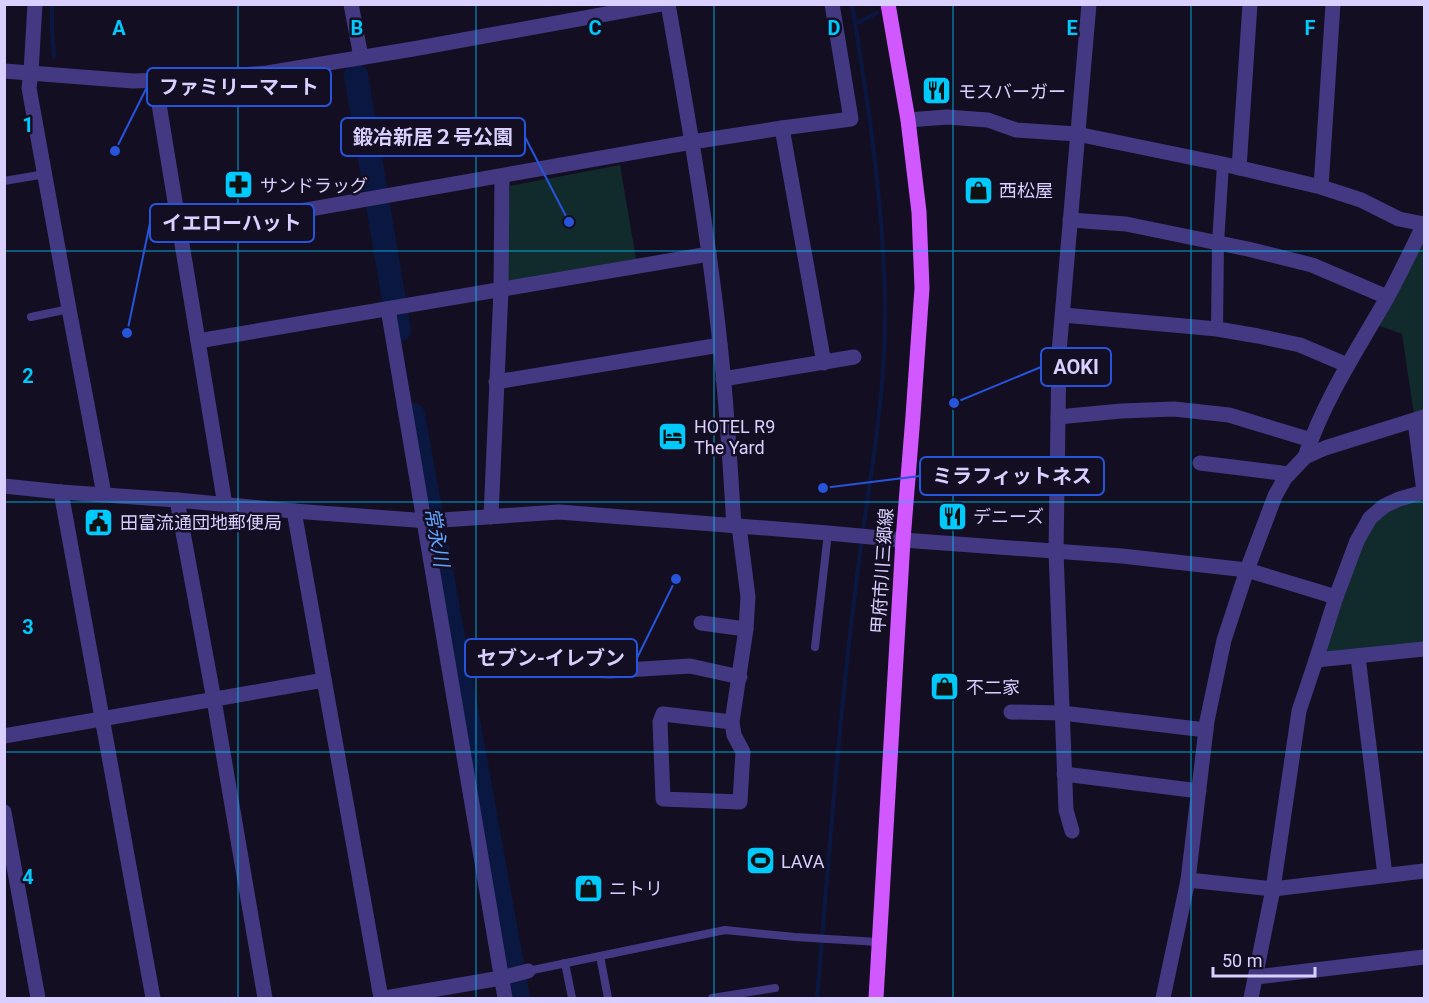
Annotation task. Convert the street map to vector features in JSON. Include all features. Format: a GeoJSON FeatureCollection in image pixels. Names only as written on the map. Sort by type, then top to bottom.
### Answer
{"type":"FeatureCollection","features":[{"type":"Feature","properties":{"kind":"main road","name":"甲府市川三郷線"},"geometry":{"type":"LineString","coordinates":[[876,999],[903,540],[922,288],[918,212],[908,120],[888,4]]}},
{"type":"Feature","properties":{"kind":"street"},"geometry":{"type":"LineString","coordinates":[[35,4],[29,88],[104,494]]}},
{"type":"Feature","properties":{"kind":"street"},"geometry":{"type":"LineString","coordinates":[[351,4],[361,57]]}},
{"type":"Feature","properties":{"kind":"street"},"geometry":{"type":"LineString","coordinates":[[4,71],[133,81],[267,73],[661,4]]}},
{"type":"Feature","properties":{"kind":"street"},"geometry":{"type":"LineString","coordinates":[[668,4],[709,254],[720,345],[736,526],[748,597],[747,629],[732,722],[734,735],[743,752],[740,802],[663,799],[660,722],[663,714],[732,722]]}},
{"type":"Feature","properties":{"kind":"street"},"geometry":{"type":"LineString","coordinates":[[180,232],[692,142],[851,119],[832,4]]}},
{"type":"Feature","properties":{"kind":"street"},"geometry":{"type":"LineString","coordinates":[[1072,831],[1066,810],[1056,552],[1059,352],[1089,4]]}},
{"type":"Feature","properties":{"kind":"street"},"geometry":{"type":"LineString","coordinates":[[1239,168],[1250,4]]}},
{"type":"Feature","properties":{"kind":"street"},"geometry":{"type":"LineString","coordinates":[[1321,187],[1334,4]]}},
{"type":"Feature","properties":{"kind":"street"},"geometry":{"type":"LineString","coordinates":[[155,80],[225,504]]}},
{"type":"Feature","properties":{"kind":"street"},"geometry":{"type":"LineString","coordinates":[[908,120],[947,117],[988,120],[1016,130],[1077,135],[1223,164],[1321,187],[1361,200],[1399,219],[1425,224],[1387,297],[1347,365],[1311,440],[1305,458]]}},
{"type":"Feature","properties":{"kind":"street"},"geometry":{"type":"LineString","coordinates":[[782,128],[824,363]]}},
{"type":"Feature","properties":{"kind":"street"},"geometry":{"type":"LineString","coordinates":[[1217,329],[1218,243],[1223,164]]}},
{"type":"Feature","properties":{"kind":"street"},"geometry":{"type":"LineString","coordinates":[[491,517],[501,290],[502,176]]}},
{"type":"Feature","properties":{"kind":"street"},"geometry":{"type":"LineString","coordinates":[[1070,220],[1126,224],[1248,249],[1312,265],[1387,297]]}},
{"type":"Feature","properties":{"kind":"street"},"geometry":{"type":"LineString","coordinates":[[198,341],[709,254]]}},
{"type":"Feature","properties":{"kind":"street"},"geometry":{"type":"LineString","coordinates":[[394,308],[432,521],[505,999]]}},
{"type":"Feature","properties":{"kind":"street"},"geometry":{"type":"LineString","coordinates":[[1063,315],[1217,329],[1258,336],[1300,345],[1347,365]]}},
{"type":"Feature","properties":{"kind":"street"},"geometry":{"type":"LineString","coordinates":[[496,382],[720,345]]}},
{"type":"Feature","properties":{"kind":"street"},"geometry":{"type":"LineString","coordinates":[[723,379],[854,357]]}},
{"type":"Feature","properties":{"kind":"street"},"geometry":{"type":"LineString","coordinates":[[1058,417],[1121,411],[1174,410],[1229,415],[1311,440]]}},
{"type":"Feature","properties":{"kind":"street"},"geometry":{"type":"LineString","coordinates":[[1163,999],[1188,880],[1206,730],[1224,640],[1275,496],[1285,478],[1305,458],[1325,448],[1420,419],[1425,492],[1384,506],[1370,518],[1357,541],[1336,597],[1299,711],[1273,889],[1251,999]]}},
{"type":"Feature","properties":{"kind":"street"},"geometry":{"type":"LineString","coordinates":[[1200,463],[1289,474]]}},
{"type":"Feature","properties":{"kind":"street"},"geometry":{"type":"LineString","coordinates":[[4,486],[432,521],[559,512],[1122,556],[1247,570],[1336,597]]}},
{"type":"Feature","properties":{"kind":"street"},"geometry":{"type":"LineString","coordinates":[[61,492],[153,999]]}},
{"type":"Feature","properties":{"kind":"street"},"geometry":{"type":"LineString","coordinates":[[177,500],[265,999]]}},
{"type":"Feature","properties":{"kind":"street"},"geometry":{"type":"LineString","coordinates":[[294,511],[381,999]]}},
{"type":"Feature","properties":{"kind":"street"},"geometry":{"type":"LineString","coordinates":[[701,623],[747,629]]}},
{"type":"Feature","properties":{"kind":"street"},"geometry":{"type":"LineString","coordinates":[[1316,660],[1425,649]]}},
{"type":"Feature","properties":{"kind":"street"},"geometry":{"type":"LineString","coordinates":[[1358,657],[1385,875]]}},
{"type":"Feature","properties":{"kind":"street"},"geometry":{"type":"LineString","coordinates":[[558,669],[610,671],[690,666],[740,677]]}},
{"type":"Feature","properties":{"kind":"street"},"geometry":{"type":"LineString","coordinates":[[4,736],[324,680]]}},
{"type":"Feature","properties":{"kind":"street"},"geometry":{"type":"LineString","coordinates":[[1011,712],[1062,713],[1206,730]]}},
{"type":"Feature","properties":{"kind":"street"},"geometry":{"type":"LineString","coordinates":[[1064,774],[1199,791]]}},
{"type":"Feature","properties":{"kind":"street"},"geometry":{"type":"LineString","coordinates":[[4,812],[38,999]]}},
{"type":"Feature","properties":{"kind":"street"},"geometry":{"type":"LineString","coordinates":[[1188,880],[1273,889],[1425,871]]}},
{"type":"Feature","properties":{"kind":"street"},"geometry":{"type":"LineString","coordinates":[[1256,977],[1425,957]]}},
{"type":"Feature","properties":{"kind":"street"},"geometry":{"type":"LineString","coordinates":[[385,999],[528,971]]}},
{"type":"Feature","properties":{"kind":"lane"},"geometry":{"type":"LineString","coordinates":[[4,182],[45,174]]}},
{"type":"Feature","properties":{"kind":"lane"},"geometry":{"type":"LineString","coordinates":[[31,317],[69,309]]}},
{"type":"Feature","properties":{"kind":"lane"},"geometry":{"type":"LineString","coordinates":[[815,647],[828,533]]}},
{"type":"Feature","properties":{"kind":"lane"},"geometry":{"type":"LineString","coordinates":[[528,971],[725,930],[878,942]]}},
{"type":"Feature","properties":{"kind":"lane"},"geometry":{"type":"LineString","coordinates":[[600,956],[608,999]]}},
{"type":"Feature","properties":{"kind":"lane"},"geometry":{"type":"LineString","coordinates":[[565,963],[572,999]]}},
{"type":"Feature","properties":{"kind":"lane"},"geometry":{"type":"LineString","coordinates":[[712,999],[775,988]]}},
{"type":"Feature","properties":{"kind":"green space"},"geometry":{"type":"Polygon","coordinates":[[[620,165],[636,259],[506,281],[510,186],[620,165]]]}},
{"type":"Feature","properties":{"kind":"green space"},"geometry":{"type":"Polygon","coordinates":[[[1424,224],[1424,417],[1415,421],[1402,334],[1372,323],[1424,224]]]}},
{"type":"Feature","properties":{"kind":"green space"},"geometry":{"type":"Polygon","coordinates":[[[1424,492],[1424,649],[1316,660],[1370,518],[1424,492]]]}},
{"type":"Feature","properties":{"kind":"waterway"},"geometry":{"type":"LineString","coordinates":[[52,4],[54,57]]}},
{"type":"Feature","properties":{"kind":"waterway"},"geometry":{"type":"LineString","coordinates":[[852,4],[878,188],[885,300],[881,399],[863,531]]}},
{"type":"Feature","properties":{"kind":"waterway"},"geometry":{"type":"LineString","coordinates":[[855,24],[877,13]]}},
{"type":"Feature","properties":{"kind":"waterway","name":"常永川"},"geometry":{"type":"LineString","coordinates":[[356,75],[399,330]]}},
{"type":"Feature","properties":{"kind":"waterway","name":"常永川"},"geometry":{"type":"LineString","coordinates":[[413,415],[518,998]]}},
{"type":"Feature","properties":{"kind":"waterway"},"geometry":{"type":"LineString","coordinates":[[817,998],[842,711],[862,539]]}},
{"type":"Feature","properties":{"kind":"place","name":"モスバーガー"},"geometry":{"type":"Point","coordinates":[937,91]}},
{"type":"Feature","properties":{"kind":"place","name":"ファミリーマート"},"geometry":{"type":"Point","coordinates":[115,151]}},
{"type":"Feature","properties":{"kind":"place","name":"サンドラッグ"},"geometry":{"type":"Point","coordinates":[239,185]}},
{"type":"Feature","properties":{"kind":"place","name":"西松屋"},"geometry":{"type":"Point","coordinates":[978,190]}},
{"type":"Feature","properties":{"kind":"place","name":"鍛冶新居２号公園"},"geometry":{"type":"Point","coordinates":[569,222]}},
{"type":"Feature","properties":{"kind":"place","name":"イエローハット"},"geometry":{"type":"Point","coordinates":[127,333]}},
{"type":"Feature","properties":{"kind":"place","name":"AOKI"},"geometry":{"type":"Point","coordinates":[954,403]}},
{"type":"Feature","properties":{"kind":"place","name":"HOTEL R9 The Yard"},"geometry":{"type":"Point","coordinates":[673,436]}},
{"type":"Feature","properties":{"kind":"place","name":"ミラフィットネス"},"geometry":{"type":"Point","coordinates":[823,488]}},
{"type":"Feature","properties":{"kind":"place","name":"デニーズ"},"geometry":{"type":"Point","coordinates":[952,516]}},
{"type":"Feature","properties":{"kind":"place","name":"田富流通団地郵便局"},"geometry":{"type":"Point","coordinates":[99,522]}},
{"type":"Feature","properties":{"kind":"place","name":"セブン-イレブン"},"geometry":{"type":"Point","coordinates":[676,579]}},
{"type":"Feature","properties":{"kind":"place","name":"不二家"},"geometry":{"type":"Point","coordinates":[945,687]}},
{"type":"Feature","properties":{"kind":"place","name":"LAVA"},"geometry":{"type":"Point","coordinates":[760,861]}},
{"type":"Feature","properties":{"kind":"place","name":"ニトリ"},"geometry":{"type":"Point","coordinates":[588,888]}}]}
